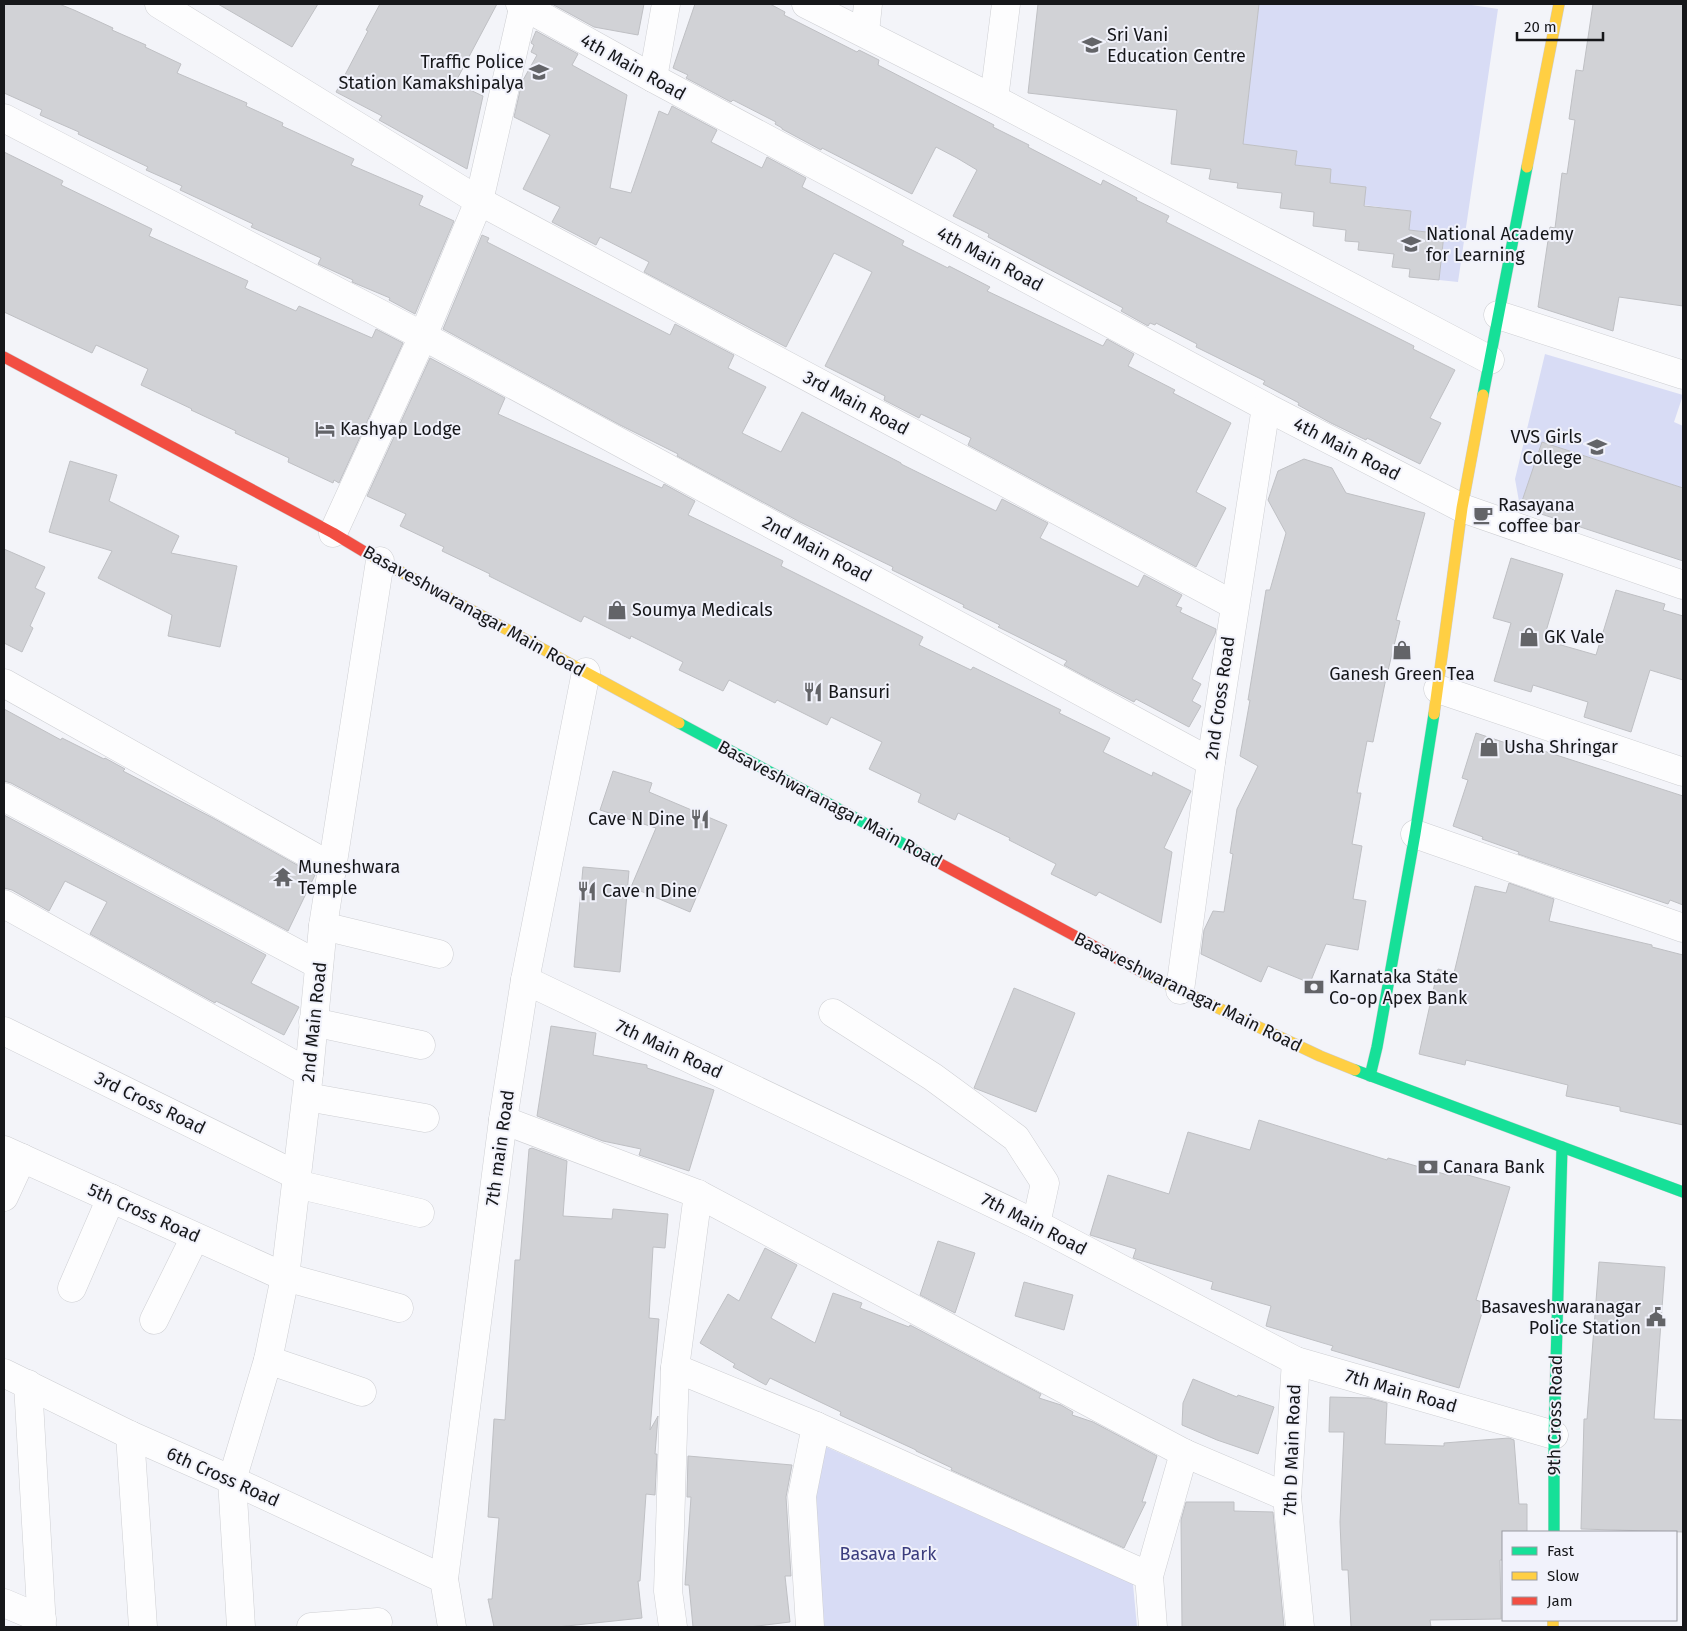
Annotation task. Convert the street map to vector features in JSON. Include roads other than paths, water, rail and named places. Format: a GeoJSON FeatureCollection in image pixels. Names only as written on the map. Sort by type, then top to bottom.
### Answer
{"type":"FeatureCollection","features":[{"type":"Feature","properties":{"kind":"main road"},"geometry":{"type":"LineString","coordinates":[[1370,1076],[1377,1047],[1415,834],[1438,689],[1462,508],[1559,4]]}},
{"type":"Feature","properties":{"kind":"main road","name":"Basaveshwaranagar Main Road"},"geometry":{"type":"LineString","coordinates":[[4,357],[333,533],[380,561],[1132,968],[1320,1056],[1683,1192]]}},
{"type":"Feature","properties":{"kind":"main road","name":"9th Cross Road"},"geometry":{"type":"LineString","coordinates":[[1554,1531],[1554,1436],[1562,1147]]}},
{"type":"Feature","properties":{"kind":"street","name":"3rd Main Road"},"geometry":{"type":"LineString","coordinates":[[159,4],[479,201],[1234,605]]}},
{"type":"Feature","properties":{"kind":"street"},"geometry":{"type":"LineString","coordinates":[[333,533],[423,336],[479,201],[522,4]]}},
{"type":"Feature","properties":{"kind":"street","name":"4th Main Road"},"geometry":{"type":"LineString","coordinates":[[522,4],[653,78],[1266,407],[1462,508],[1683,585]]}},
{"type":"Feature","properties":{"kind":"street"},"geometry":{"type":"LineString","coordinates":[[653,78],[666,4]]}},
{"type":"Feature","properties":{"kind":"street"},"geometry":{"type":"LineString","coordinates":[[806,4],[865,32],[994,99],[1490,360]]}},
{"type":"Feature","properties":{"kind":"street"},"geometry":{"type":"LineString","coordinates":[[865,32],[868,4]]}},
{"type":"Feature","properties":{"kind":"street"},"geometry":{"type":"LineString","coordinates":[[994,99],[1006,4]]}},
{"type":"Feature","properties":{"kind":"street","name":"2nd Main Road"},"geometry":{"type":"LineString","coordinates":[[4,118],[423,336],[1211,762]]}},
{"type":"Feature","properties":{"kind":"street"},"geometry":{"type":"LineString","coordinates":[[1498,315],[1683,375]]}},
{"type":"Feature","properties":{"kind":"street","name":"2nd Cross Road"},"geometry":{"type":"LineString","coordinates":[[1180,990],[1234,605],[1266,407]]}},
{"type":"Feature","properties":{"kind":"street","name":"2nd Main Road"},"geometry":{"type":"LineString","coordinates":[[232,1480],[268,1360],[284,1277],[308,1085],[323,926],[380,561]]}},
{"type":"Feature","properties":{"kind":"street","name":"7th main Road"},"geometry":{"type":"LineString","coordinates":[[452,1627],[444,1579],[504,1120],[524,980],[586,672]]}},
{"type":"Feature","properties":{"kind":"street"},"geometry":{"type":"LineString","coordinates":[[4,683],[332,867]]}},
{"type":"Feature","properties":{"kind":"street"},"geometry":{"type":"LineString","coordinates":[[1438,689],[1683,772]]}},
{"type":"Feature","properties":{"kind":"street"},"geometry":{"type":"LineString","coordinates":[[4,797],[319,965]]}},
{"type":"Feature","properties":{"kind":"street"},"geometry":{"type":"LineString","coordinates":[[1415,834],[1683,928]]}},
{"type":"Feature","properties":{"kind":"street"},"geometry":{"type":"LineString","coordinates":[[4,904],[308,1085],[425,1118]]}},
{"type":"Feature","properties":{"kind":"street"},"geometry":{"type":"LineString","coordinates":[[323,926],[439,954]]}},
{"type":"Feature","properties":{"kind":"street","name":"7th Main Road"},"geometry":{"type":"LineString","coordinates":[[524,980],[1036,1224],[1296,1361],[1554,1436]]}},
{"type":"Feature","properties":{"kind":"street"},"geometry":{"type":"LineString","coordinates":[[833,1013],[933,1077],[1016,1138],[1045,1183],[1036,1224]]}},
{"type":"Feature","properties":{"kind":"street"},"geometry":{"type":"LineString","coordinates":[[313,1022],[421,1045]]}},
{"type":"Feature","properties":{"kind":"street","name":"3rd Cross Road"},"geometry":{"type":"LineString","coordinates":[[4,1031],[296,1180],[420,1213]]}},
{"type":"Feature","properties":{"kind":"street"},"geometry":{"type":"LineString","coordinates":[[504,1120],[698,1194],[1184,1453],[1287,1497]]}},
{"type":"Feature","properties":{"kind":"street"},"geometry":{"type":"LineString","coordinates":[[4,1197],[13,1154]]}},
{"type":"Feature","properties":{"kind":"street","name":"5th Cross Road"},"geometry":{"type":"LineString","coordinates":[[13,1154],[284,1277],[399,1308]]}},
{"type":"Feature","properties":{"kind":"street"},"geometry":{"type":"LineString","coordinates":[[673,1627],[668,1591],[676,1368],[698,1194]]}},
{"type":"Feature","properties":{"kind":"street"},"geometry":{"type":"LineString","coordinates":[[72,1288],[111,1198]]}},
{"type":"Feature","properties":{"kind":"street"},"geometry":{"type":"LineString","coordinates":[[154,1320],[196,1237]]}},
{"type":"Feature","properties":{"kind":"street"},"geometry":{"type":"LineString","coordinates":[[268,1360],[362,1392]]}},
{"type":"Feature","properties":{"kind":"street","name":"7th D Main Road"},"geometry":{"type":"LineString","coordinates":[[1296,1361],[1287,1497],[1300,1627]]}},
{"type":"Feature","properties":{"kind":"street"},"geometry":{"type":"LineString","coordinates":[[676,1368],[816,1426],[1149,1576]]}},
{"type":"Feature","properties":{"kind":"street"},"geometry":{"type":"LineString","coordinates":[[16,1379],[42,1623]]}},
{"type":"Feature","properties":{"kind":"street","name":"6th Cross Road"},"geometry":{"type":"LineString","coordinates":[[16,1379],[130,1436],[232,1480],[444,1579]]}},
{"type":"Feature","properties":{"kind":"street"},"geometry":{"type":"LineString","coordinates":[[810,1627],[802,1496],[816,1426]]}},
{"type":"Feature","properties":{"kind":"street"},"geometry":{"type":"LineString","coordinates":[[130,1436],[143,1627]]}},
{"type":"Feature","properties":{"kind":"street"},"geometry":{"type":"LineString","coordinates":[[1153,1627],[1149,1576],[1184,1453]]}},
{"type":"Feature","properties":{"kind":"street"},"geometry":{"type":"LineString","coordinates":[[232,1480],[241,1627]]}},
{"type":"Feature","properties":{"kind":"street"},"geometry":{"type":"LineString","coordinates":[[4,1603],[42,1623]]}},
{"type":"Feature","properties":{"kind":"street"},"geometry":{"type":"LineString","coordinates":[[312,1627],[378,1622]]}},
{"type":"Feature","properties":{"kind":"place","name":"Sri Vani Education Centre"},"geometry":{"type":"Point","coordinates":[1092,45]}},
{"type":"Feature","properties":{"kind":"place","name":"Traffic Police Station Kamakshipalya"},"geometry":{"type":"Point","coordinates":[539,72]}},
{"type":"Feature","properties":{"kind":"place","name":"National Academy for Learning"},"geometry":{"type":"Point","coordinates":[1411,244]}},
{"type":"Feature","properties":{"kind":"place","name":"Kashyap Lodge"},"geometry":{"type":"Point","coordinates":[325,429]}},
{"type":"Feature","properties":{"kind":"place","name":"VVS Girls College"},"geometry":{"type":"Point","coordinates":[1597,447]}},
{"type":"Feature","properties":{"kind":"place","name":"Rasayana coffee bar"},"geometry":{"type":"Point","coordinates":[1483,515]}},
{"type":"Feature","properties":{"kind":"place","name":"Soumya Medicals"},"geometry":{"type":"Point","coordinates":[617,610]}},
{"type":"Feature","properties":{"kind":"place","name":"GK Vale"},"geometry":{"type":"Point","coordinates":[1529,637]}},
{"type":"Feature","properties":{"kind":"place","name":"Ganesh Green Tea"},"geometry":{"type":"Point","coordinates":[1402,650]}},
{"type":"Feature","properties":{"kind":"place","name":"Bansuri"},"geometry":{"type":"Point","coordinates":[813,692]}},
{"type":"Feature","properties":{"kind":"place","name":"Usha Shringar"},"geometry":{"type":"Point","coordinates":[1489,747]}},
{"type":"Feature","properties":{"kind":"place","name":"Cave N Dine"},"geometry":{"type":"Point","coordinates":[700,819]}},
{"type":"Feature","properties":{"kind":"place","name":"Muneshwara Temple"},"geometry":{"type":"Point","coordinates":[283,877]}},
{"type":"Feature","properties":{"kind":"place","name":"Cave n Dine"},"geometry":{"type":"Point","coordinates":[587,891]}},
{"type":"Feature","properties":{"kind":"place","name":"Karnataka State Co-op Apex Bank"},"geometry":{"type":"Point","coordinates":[1314,987]}},
{"type":"Feature","properties":{"kind":"place","name":"Canara Bank"},"geometry":{"type":"Point","coordinates":[1428,1167]}},
{"type":"Feature","properties":{"kind":"place","name":"Basaveshwaranagar Police Station"},"geometry":{"type":"Point","coordinates":[1656,1317]}},
{"type":"Feature","properties":{"kind":"park label","name":"Basava Park"},"geometry":{"type":"Point","coordinates":[888,1554]}}]}
